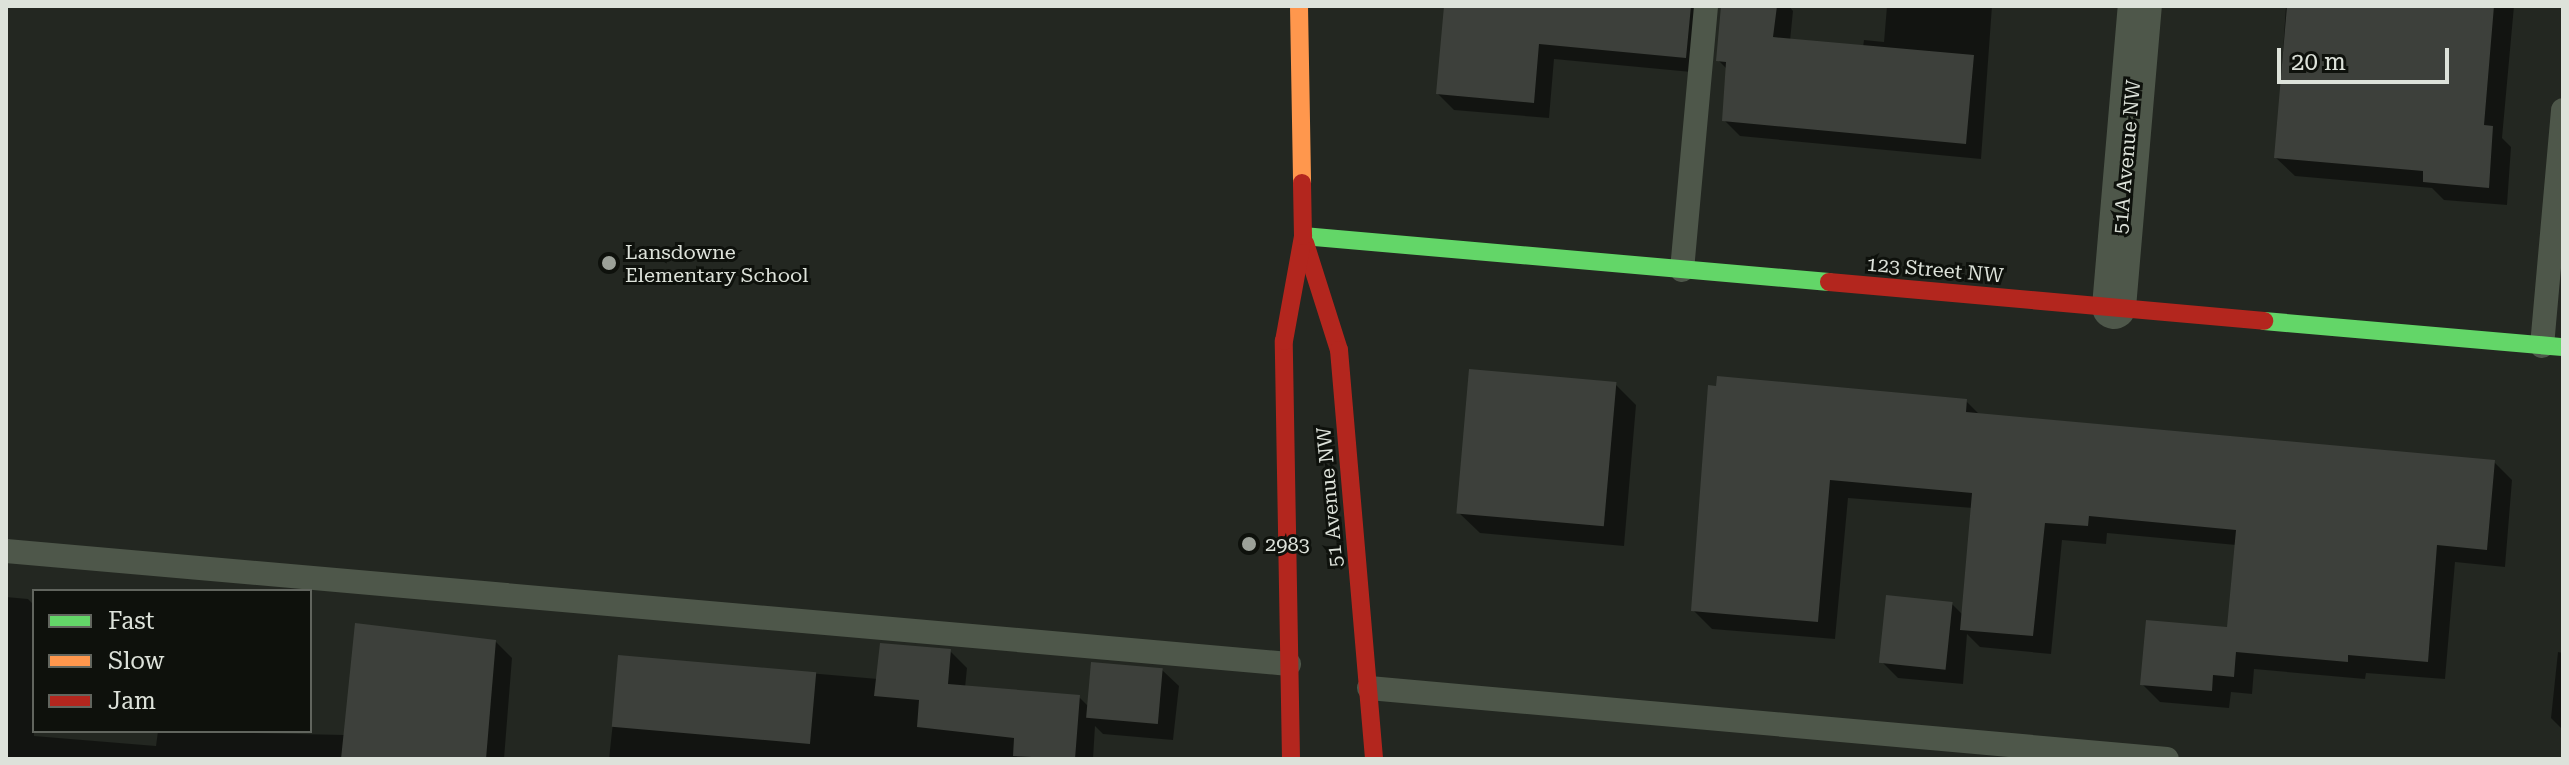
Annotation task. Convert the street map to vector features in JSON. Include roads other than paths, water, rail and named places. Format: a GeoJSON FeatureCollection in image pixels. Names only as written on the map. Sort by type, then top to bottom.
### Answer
{"type":"FeatureCollection","features":[{"type":"Feature","properties":{"kind":"street","name":"51 Avenue NW"},"geometry":{"type":"LineString","coordinates":[[1291,759],[1284,341],[1303,236],[1299,6]]}},
{"type":"Feature","properties":{"kind":"street","name":"51A Avenue NW"},"geometry":{"type":"LineString","coordinates":[[2114,307],[2140,6]]}},
{"type":"Feature","properties":{"kind":"street","name":"51 Avenue NW"},"geometry":{"type":"LineString","coordinates":[[1303,236],[1339,350],[1374,759]]}},
{"type":"Feature","properties":{"kind":"street","name":"123 Street NW"},"geometry":{"type":"LineString","coordinates":[[1303,236],[2553,346]]}},
{"type":"Feature","properties":{"kind":"lane"},"geometry":{"type":"LineString","coordinates":[[1682,270],[1706,6]]}},
{"type":"Feature","properties":{"kind":"lane"},"geometry":{"type":"LineString","coordinates":[[2553,346],[2563,110]]}},
{"type":"Feature","properties":{"kind":"lane"},"geometry":{"type":"LineString","coordinates":[[6,551],[1289,664]]}},
{"type":"Feature","properties":{"kind":"lane"},"geometry":{"type":"LineString","coordinates":[[1369,688],[2167,759]]}},
{"type":"Feature","properties":{"kind":"place","name":"Lansdowne Elementary School"},"geometry":{"type":"Point","coordinates":[609,263]}},
{"type":"Feature","properties":{"kind":"place","name":"2983"},"geometry":{"type":"Point","coordinates":[1249,544]}}]}
